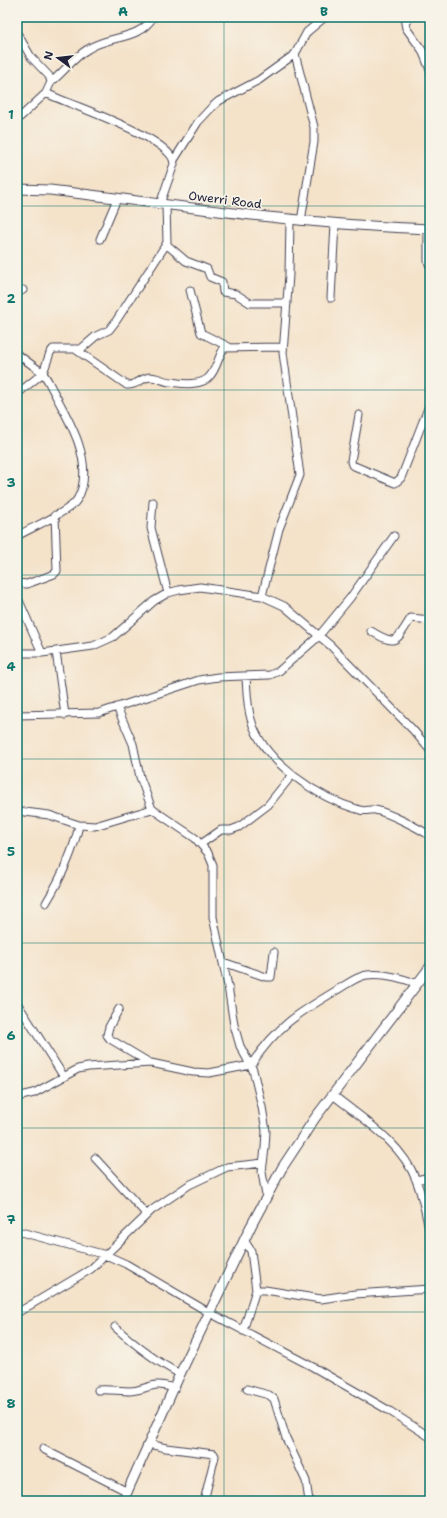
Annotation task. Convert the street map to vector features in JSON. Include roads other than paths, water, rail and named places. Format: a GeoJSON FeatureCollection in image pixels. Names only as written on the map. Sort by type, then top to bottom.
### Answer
{"type":"FeatureCollection","features":[{"type":"Feature","properties":{"kind":"main road","name":"Owerri Road"},"geometry":{"type":"LineString","coordinates":[[17,189],[50,190],[290,220],[429,229]]}},
{"type":"Feature","properties":{"kind":"main road"},"geometry":{"type":"LineString","coordinates":[[123,1501],[173,1388],[266,1196],[299,1140],[418,984],[429,973]]}},
{"type":"Feature","properties":{"kind":"street"},"geometry":{"type":"LineString","coordinates":[[17,120],[46,93],[51,82],[88,48],[138,32],[142,30],[153,17]]}},
{"type":"Feature","properties":{"kind":"street"},"geometry":{"type":"LineString","coordinates":[[17,394],[43,373],[50,353],[53,349],[81,349],[96,336],[109,330],[166,244],[163,205],[174,160],[198,122],[218,101],[259,80],[295,54],[307,32],[325,17]]}},
{"type":"Feature","properties":{"kind":"street"},"geometry":{"type":"LineString","coordinates":[[410,17],[405,23],[406,28],[422,50],[430,70]]}},
{"type":"Feature","properties":{"kind":"street"},"geometry":{"type":"LineString","coordinates":[[17,33],[31,57],[49,76],[51,82]]}},
{"type":"Feature","properties":{"kind":"street"},"geometry":{"type":"LineString","coordinates":[[295,54],[314,127],[314,142],[301,221]]}},
{"type":"Feature","properties":{"kind":"street"},"geometry":{"type":"LineString","coordinates":[[46,93],[140,133],[160,144],[174,160]]}},
{"type":"Feature","properties":{"kind":"street"},"geometry":{"type":"LineString","coordinates":[[100,239],[117,199]]}},
{"type":"Feature","properties":{"kind":"street"},"geometry":{"type":"LineString","coordinates":[[262,596],[279,529],[300,475],[288,396],[283,347],[287,303],[290,220]]}},
{"type":"Feature","properties":{"kind":"street"},"geometry":{"type":"LineString","coordinates":[[331,298],[335,224]]}},
{"type":"Feature","properties":{"kind":"street"},"geometry":{"type":"LineString","coordinates":[[429,229],[428,261],[430,266]]}},
{"type":"Feature","properties":{"kind":"street"},"geometry":{"type":"LineString","coordinates":[[166,244],[180,257],[207,269],[210,277],[222,282],[222,292],[236,294],[250,303],[287,303]]}},
{"type":"Feature","properties":{"kind":"street"},"geometry":{"type":"LineString","coordinates":[[190,290],[201,333],[229,347]]}},
{"type":"Feature","properties":{"kind":"street"},"geometry":{"type":"LineString","coordinates":[[75,349],[127,385],[132,385],[152,377],[171,382],[191,383],[208,380],[212,375],[224,348],[283,347]]}},
{"type":"Feature","properties":{"kind":"street"},"geometry":{"type":"LineString","coordinates":[[17,354],[43,373],[74,434],[82,456],[84,468],[84,479],[77,500],[72,506],[17,536]]}},
{"type":"Feature","properties":{"kind":"street"},"geometry":{"type":"LineString","coordinates":[[359,415],[351,461],[352,465],[395,483],[401,478],[430,403]]}},
{"type":"Feature","properties":{"kind":"street"},"geometry":{"type":"LineString","coordinates":[[153,502],[151,528],[168,593]]}},
{"type":"Feature","properties":{"kind":"street"},"geometry":{"type":"LineString","coordinates":[[17,583],[27,584],[54,574],[57,571],[55,515]]}},
{"type":"Feature","properties":{"kind":"street"},"geometry":{"type":"LineString","coordinates":[[17,715],[99,713],[199,680],[218,677],[270,675],[279,671],[318,637],[350,598],[394,536]]}},
{"type":"Feature","properties":{"kind":"street"},"geometry":{"type":"LineString","coordinates":[[17,653],[56,651],[93,646],[113,637],[154,601],[168,593],[200,587],[262,596],[284,606],[346,660],[429,748]]}},
{"type":"Feature","properties":{"kind":"street"},"geometry":{"type":"LineString","coordinates":[[17,596],[42,652]]}},
{"type":"Feature","properties":{"kind":"street"},"geometry":{"type":"LineString","coordinates":[[371,631],[386,640],[392,641],[396,639],[411,618],[430,620]]}},
{"type":"Feature","properties":{"kind":"street"},"geometry":{"type":"LineString","coordinates":[[56,651],[64,715]]}},
{"type":"Feature","properties":{"kind":"street"},"geometry":{"type":"LineString","coordinates":[[246,677],[251,720],[259,738],[278,763],[292,775],[348,807],[363,811],[376,810],[420,829],[430,836]]}},
{"type":"Feature","properties":{"kind":"street"},"geometry":{"type":"LineString","coordinates":[[117,707],[133,744],[140,777],[152,809],[195,838],[208,853],[213,865],[213,917],[237,1039],[257,1080],[266,1130],[262,1172],[266,1196]]}},
{"type":"Feature","properties":{"kind":"street"},"geometry":{"type":"LineString","coordinates":[[200,844],[221,830],[230,830],[239,827],[268,805],[292,775]]}},
{"type":"Feature","properties":{"kind":"street"},"geometry":{"type":"LineString","coordinates":[[17,811],[49,815],[79,825],[102,826],[145,810],[152,809]]}},
{"type":"Feature","properties":{"kind":"street"},"geometry":{"type":"LineString","coordinates":[[46,903],[65,871],[75,845],[79,825]]}},
{"type":"Feature","properties":{"kind":"street"},"geometry":{"type":"LineString","coordinates":[[223,962],[266,977],[271,977],[274,952]]}},
{"type":"Feature","properties":{"kind":"street"},"geometry":{"type":"LineString","coordinates":[[17,1097],[34,1093],[78,1069],[88,1067],[151,1063],[193,1072],[209,1073],[251,1065],[264,1044],[278,1029],[301,1011],[360,977],[366,975],[394,977],[418,984]]}},
{"type":"Feature","properties":{"kind":"street"},"geometry":{"type":"LineString","coordinates":[[17,1003],[64,1077]]}},
{"type":"Feature","properties":{"kind":"street"},"geometry":{"type":"LineString","coordinates":[[119,1009],[107,1035],[110,1039],[151,1063]]}},
{"type":"Feature","properties":{"kind":"street"},"geometry":{"type":"LineString","coordinates":[[333,1096],[370,1124],[395,1147],[416,1180],[428,1215],[430,1234]]}},
{"type":"Feature","properties":{"kind":"street"},"geometry":{"type":"LineString","coordinates":[[95,1158],[147,1215]]}},
{"type":"Feature","properties":{"kind":"street"},"geometry":{"type":"LineString","coordinates":[[17,1313],[83,1274],[106,1255],[147,1215],[189,1185],[227,1167],[263,1163]]}},
{"type":"Feature","properties":{"kind":"street"},"geometry":{"type":"LineString","coordinates":[[416,1180],[430,1177]]}},
{"type":"Feature","properties":{"kind":"street"},"geometry":{"type":"LineString","coordinates":[[17,1231],[106,1255],[146,1275],[243,1331],[313,1367],[388,1410],[430,1437]]}},
{"type":"Feature","properties":{"kind":"street"},"geometry":{"type":"LineString","coordinates":[[243,1331],[256,1290],[251,1251],[244,1240]]}},
{"type":"Feature","properties":{"kind":"street"},"geometry":{"type":"LineString","coordinates":[[256,1290],[265,1290],[321,1299],[355,1294],[430,1289]]}},
{"type":"Feature","properties":{"kind":"street"},"geometry":{"type":"LineString","coordinates":[[115,1327],[140,1349],[163,1365],[180,1374]]}},
{"type":"Feature","properties":{"kind":"street"},"geometry":{"type":"LineString","coordinates":[[98,1390],[131,1391],[154,1384],[162,1384],[173,1388]]}},
{"type":"Feature","properties":{"kind":"street"},"geometry":{"type":"LineString","coordinates":[[248,1389],[269,1395],[274,1399],[286,1438],[306,1481],[309,1501]]}},
{"type":"Feature","properties":{"kind":"street"},"geometry":{"type":"LineString","coordinates":[[149,1444],[166,1448],[214,1454],[216,1456],[204,1501]]}},
{"type":"Feature","properties":{"kind":"street"},"geometry":{"type":"LineString","coordinates":[[43,1449],[128,1492]]}}]}
